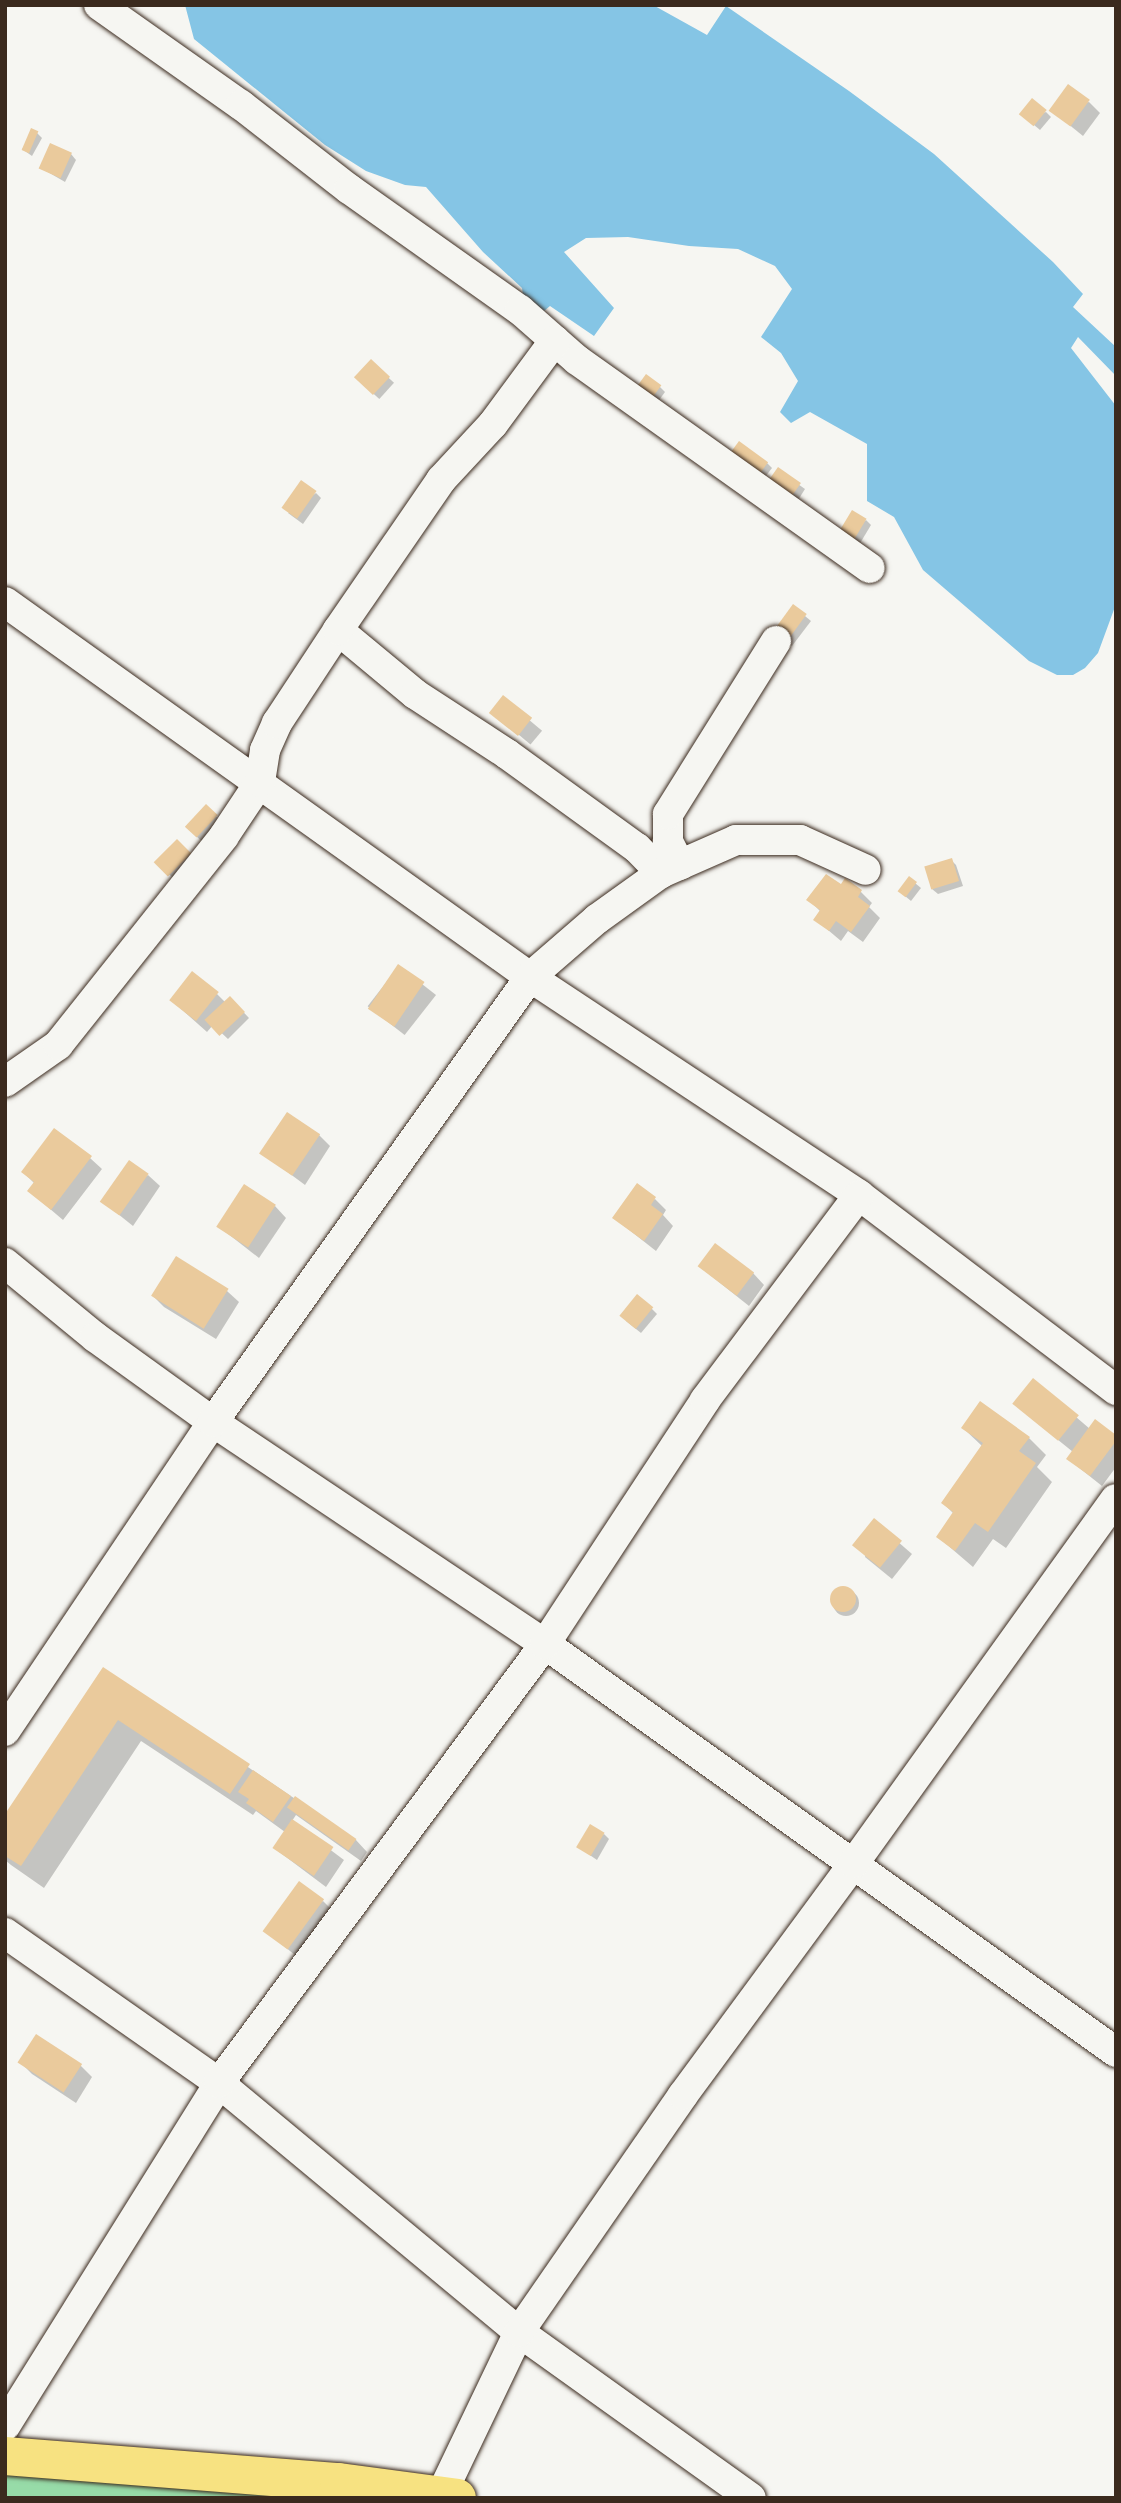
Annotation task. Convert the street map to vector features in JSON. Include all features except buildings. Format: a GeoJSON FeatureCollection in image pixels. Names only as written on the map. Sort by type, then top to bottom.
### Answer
{"type":"FeatureCollection","features":[{"type":"Feature","properties":{"kind":"main road"},"geometry":{"type":"LineString","coordinates":[[5,2456],[339,2482],[449,2496]]}},
{"type":"Feature","properties":{"kind":"street"},"geometry":{"type":"LineString","coordinates":[[99,5],[241,105],[349,189],[520,310],[577,360],[870,568]]}},
{"type":"Feature","properties":{"kind":"street"},"geometry":{"type":"LineString","coordinates":[[5,1082],[58,1045],[224,836],[260,782],[265,750],[277,723],[338,631],[441,480],[493,424],[555,340]]}},
{"type":"Feature","properties":{"kind":"street"},"geometry":{"type":"LineString","coordinates":[[5,602],[530,976],[859,1195],[1116,1390]]}},
{"type":"Feature","properties":{"kind":"street"},"geometry":{"type":"LineString","coordinates":[[338,631],[415,694],[507,754],[637,848],[671,869]]}},
{"type":"Feature","properties":{"kind":"street"},"geometry":{"type":"LineString","coordinates":[[671,869],[668,814],[776,641]]}},
{"type":"Feature","properties":{"kind":"street"},"geometry":{"type":"LineString","coordinates":[[5,1731],[213,1422],[530,976],[597,919],[671,869],[736,840],[800,840],[866,870]]}},
{"type":"Feature","properties":{"kind":"street"},"geometry":{"type":"LineString","coordinates":[[5,2426],[219,2084],[545,1644],[705,1400],[859,1195]]}},
{"type":"Feature","properties":{"kind":"street"},"geometry":{"type":"LineString","coordinates":[[5,1263],[95,1337],[213,1422],[545,1644],[1116,2052]]}},
{"type":"Feature","properties":{"kind":"street"},"geometry":{"type":"LineString","coordinates":[[449,2496],[519,2332],[683,2095],[1116,1499]]}},
{"type":"Feature","properties":{"kind":"street"},"geometry":{"type":"LineString","coordinates":[[5,1933],[219,2084],[519,2332],[751,2498]]}},
{"type":"Feature","properties":{"kind":"green space"},"geometry":{"type":"Polygon","coordinates":[[[5,2456],[457,2498],[5,2498],[5,2456]]]}},
{"type":"Feature","properties":{"kind":"water"},"geometry":{"type":"Polygon","coordinates":[[[185,5],[653,5],[707,35],[726,6],[849,91],[934,154],[1053,262],[1083,294],[1073,307],[1116,347],[1116,376],[1078,337],[1071,348],[1116,406],[1116,604],[1098,653],[1085,668],[1073,675],[1057,675],[1029,661],[923,570],[894,517],[867,501],[867,444],[810,412],[791,423],[780,412],[798,381],[781,353],[761,337],[792,289],[775,266],[738,249],[689,246],[628,237],[586,238],[564,252],[614,308],[594,336],[550,306],[544,311],[523,295],[522,288],[483,252],[426,187],[405,185],[366,171],[325,145],[278,107],[194,39],[185,5]]]}}]}
